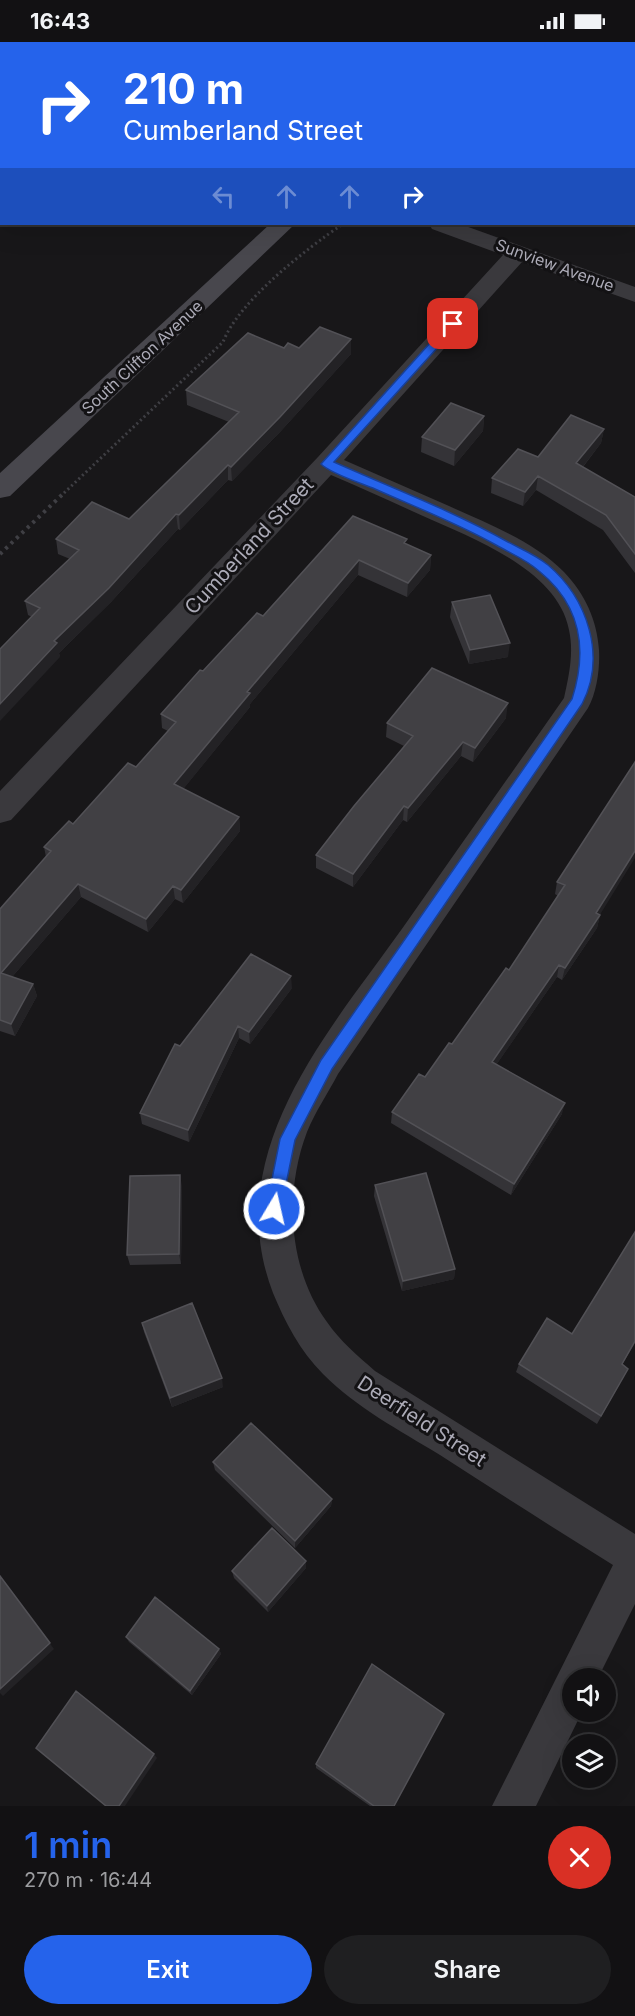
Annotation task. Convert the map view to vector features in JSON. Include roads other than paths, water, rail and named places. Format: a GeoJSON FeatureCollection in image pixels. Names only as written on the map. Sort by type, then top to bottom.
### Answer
{"type":"FeatureCollection","features":[{"type":"Feature","properties":{"kind":"street","name":"South Clifton Avenue"},"geometry":{"type":"LineString","coordinates":[[0,489],[282,225]]}},
{"type":"Feature","properties":{"kind":"street","name":"Sunview Avenue"},"geometry":{"type":"LineString","coordinates":[[443,225],[635,295]]}},
{"type":"Feature","properties":{"kind":"street","name":"Cumberland Street"},"geometry":{"type":"LineString","coordinates":[[0,811],[327,464],[518,252]]}},
{"type":"Feature","properties":{"kind":"street","name":"Deerfield Street"},"geometry":{"type":"LineString","coordinates":[[327,464],[477,530],[542,566],[561,584],[574,604],[583,627],[587,659],[586,675],[578,700],[327,1064],[306,1102],[288,1139],[280,1168],[274,1209],[277,1252],[292,1301],[321,1347],[362,1385],[635,1557]]}},
{"type":"Feature","properties":{"kind":"street"},"geometry":{"type":"LineString","coordinates":[[582,1668],[635,1562]]}},
{"type":"Feature","properties":{"kind":"street"},"geometry":{"type":"LineString","coordinates":[[513,1806],[562,1708]]}}]}
